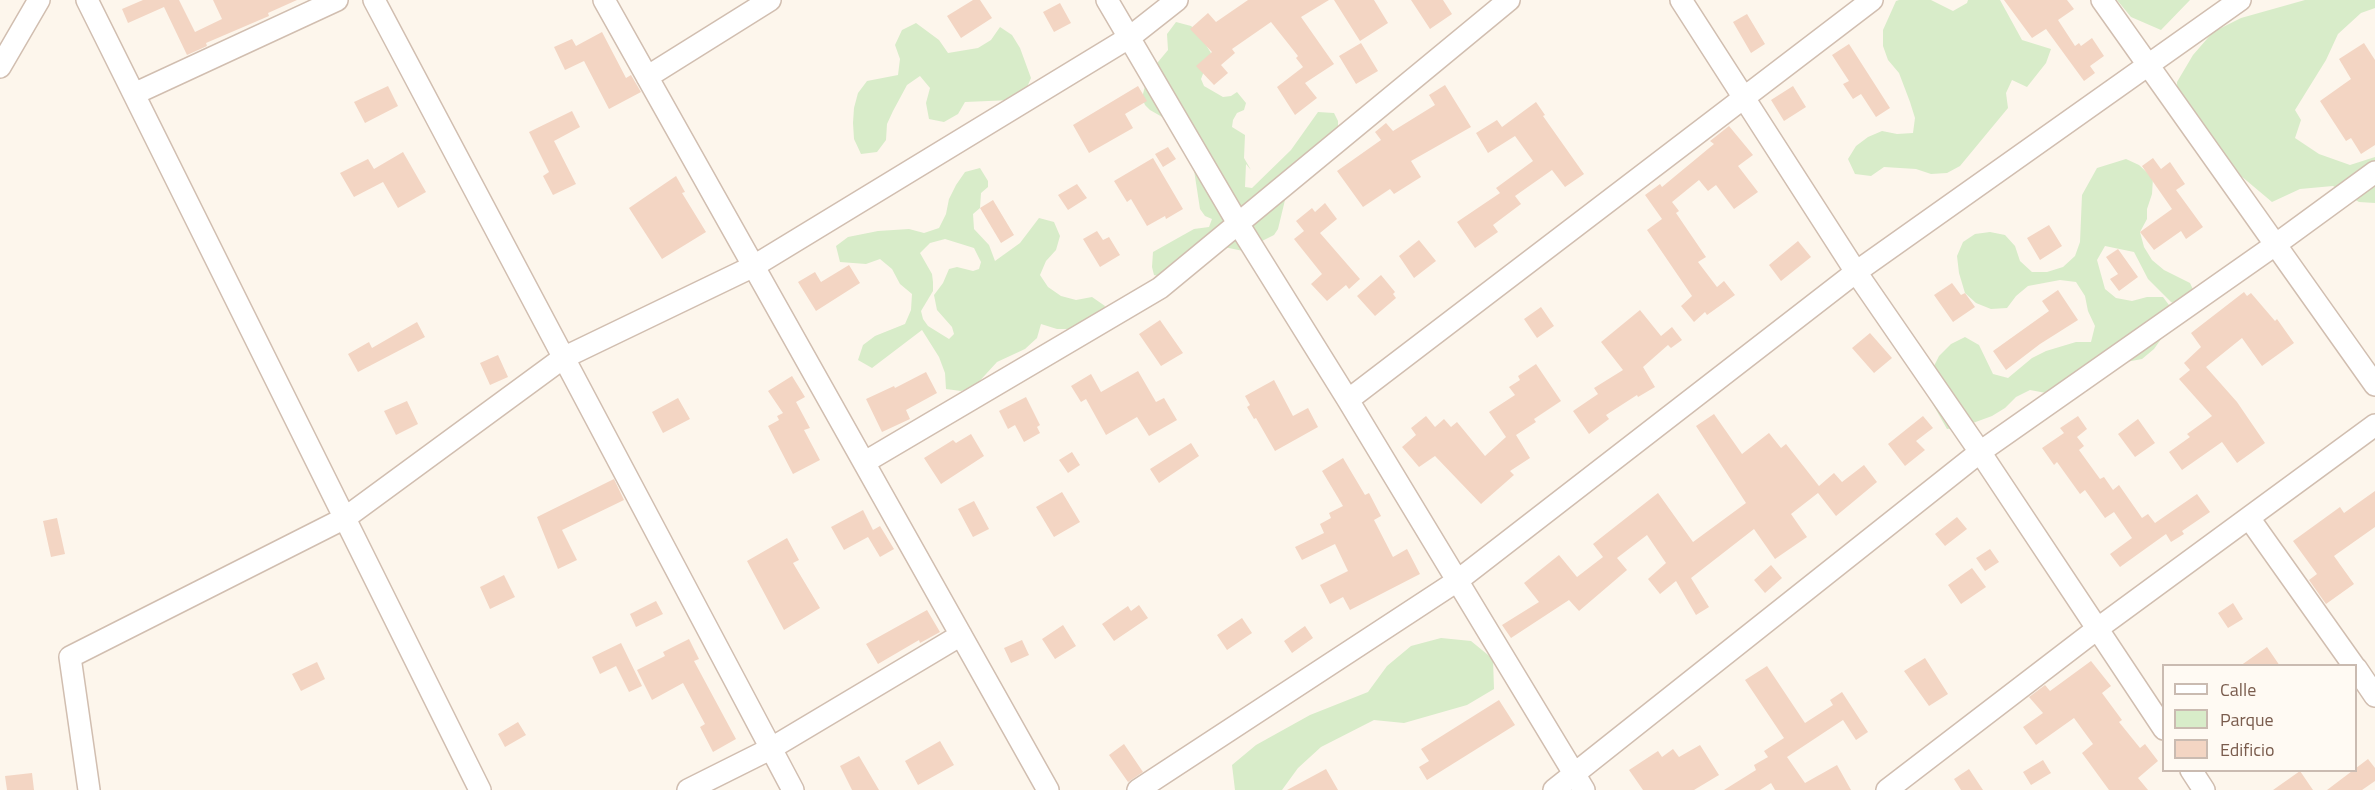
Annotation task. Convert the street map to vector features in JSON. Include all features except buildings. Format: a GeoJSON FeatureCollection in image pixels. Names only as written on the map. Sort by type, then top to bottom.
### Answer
{"type":"FeatureCollection","features":[{"type":"Feature","properties":{"kind":"street"},"geometry":{"type":"LineString","coordinates":[[0,65],[39,0]]}},
{"type":"Feature","properties":{"kind":"street"},"geometry":{"type":"LineString","coordinates":[[87,0],[480,790]]}},
{"type":"Feature","properties":{"kind":"street"},"geometry":{"type":"LineString","coordinates":[[134,94],[337,0]]}},
{"type":"Feature","properties":{"kind":"street"},"geometry":{"type":"LineString","coordinates":[[374,0],[793,790]]}},
{"type":"Feature","properties":{"kind":"street"},"geometry":{"type":"LineString","coordinates":[[604,0],[1048,790]]}},
{"type":"Feature","properties":{"kind":"street"},"geometry":{"type":"LineString","coordinates":[[647,76],[770,0]]}},
{"type":"Feature","properties":{"kind":"street"},"geometry":{"type":"LineString","coordinates":[[1107,0],[1239,225],[1580,782]]}},
{"type":"Feature","properties":{"kind":"street"},"geometry":{"type":"LineString","coordinates":[[89,790],[70,657],[345,518],[563,358],[754,266],[1130,37],[1177,0]]}},
{"type":"Feature","properties":{"kind":"street"},"geometry":{"type":"LineString","coordinates":[[865,462],[1160,288],[1509,0]]}},
{"type":"Feature","properties":{"kind":"street"},"geometry":{"type":"LineString","coordinates":[[1681,0],[1856,272],[1980,452],[2162,727]]}},
{"type":"Feature","properties":{"kind":"street"},"geometry":{"type":"LineString","coordinates":[[1348,400],[1743,96],[1872,0]]}},
{"type":"Feature","properties":{"kind":"street"},"geometry":{"type":"LineString","coordinates":[[2102,0],[2375,385]]}},
{"type":"Feature","properties":{"kind":"street"},"geometry":{"type":"LineString","coordinates":[[1138,790],[1457,581],[1856,272],[2240,0]]}},
{"type":"Feature","properties":{"kind":"street"},"geometry":{"type":"LineString","coordinates":[[1554,790],[1580,782],[1980,452],[2375,172]]}},
{"type":"Feature","properties":{"kind":"street"},"geometry":{"type":"LineString","coordinates":[[1887,790],[2097,629],[2375,425]]}},
{"type":"Feature","properties":{"kind":"street"},"geometry":{"type":"LineString","coordinates":[[2249,518],[2353,664]]}},
{"type":"Feature","properties":{"kind":"street"},"geometry":{"type":"LineString","coordinates":[[688,790],[770,749],[961,636]]}},
{"type":"Feature","properties":{"kind":"street"},"geometry":{"type":"LineString","coordinates":[[2357,670],[2374,693]]}},
{"type":"Feature","properties":{"kind":"street"},"geometry":{"type":"LineString","coordinates":[[2192,772],[2204,790]]}},
{"type":"Feature","properties":{"kind":"green space"},"geometry":{"type":"Polygon","coordinates":[[[1931,0],[1953,11],[1967,3],[1968,0],[2000,0],[2022,40],[2051,49],[2046,63],[2027,87],[2012,80],[2006,93],[2008,108],[1960,166],[1947,173],[1931,174],[1916,169],[1884,167],[1871,176],[1855,174],[1848,159],[1856,146],[1882,131],[1897,134],[1913,133],[1915,118],[1910,102],[1899,73],[1888,60],[1883,46],[1883,30],[1896,1],[1931,0]]]}},
{"type":"Feature","properties":{"kind":"green space"},"geometry":{"type":"Polygon","coordinates":[[[2117,0],[2190,0],[2161,30],[2131,17],[2117,0]]]}},
{"type":"Feature","properties":{"kind":"green space"},"geometry":{"type":"Polygon","coordinates":[[[2305,0],[2375,0],[2375,8],[2361,13],[2338,34],[2326,60],[2295,110],[2301,120],[2295,138],[2319,154],[2350,165],[2375,157],[2375,203],[2359,202],[2333,186],[2300,189],[2272,202],[2222,160],[2178,115],[2177,82],[2193,55],[2213,32],[2241,18],[2305,0]]]}},
{"type":"Feature","properties":{"kind":"green space"},"geometry":{"type":"Polygon","coordinates":[[[1176,22],[1191,26],[1197,31],[1211,53],[1201,79],[1204,86],[1223,97],[1237,92],[1246,103],[1244,110],[1237,113],[1232,127],[1245,135],[1244,158],[1251,170],[1246,164],[1245,187],[1252,188],[1291,150],[1318,112],[1334,113],[1338,121],[1338,129],[1289,193],[1274,235],[1260,242],[1248,252],[1224,247],[1162,277],[1154,275],[1153,252],[1194,229],[1209,227],[1212,219],[1205,216],[1200,209],[1194,170],[1171,122],[1150,110],[1142,98],[1148,74],[1168,50],[1167,34],[1176,22]]]}},
{"type":"Feature","properties":{"kind":"green space"},"geometry":{"type":"Polygon","coordinates":[[[916,23],[939,40],[948,53],[978,48],[991,40],[1000,27],[1012,35],[1020,48],[1031,78],[1025,92],[1012,100],[965,102],[958,114],[944,122],[929,119],[926,103],[930,88],[920,76],[907,85],[887,124],[886,140],[877,152],[861,154],[854,139],[853,123],[858,93],[867,81],[898,75],[900,59],[895,45],[902,30],[916,23]]]}},
{"type":"Feature","properties":{"kind":"green space"},"geometry":{"type":"Polygon","coordinates":[[[2126,159],[2139,165],[2153,178],[2147,219],[2140,232],[2144,247],[2152,260],[2164,270],[2190,283],[2197,298],[2184,308],[2171,302],[2148,279],[2134,252],[2105,246],[2097,260],[2105,289],[2116,298],[2132,301],[2147,297],[2163,297],[2172,309],[2171,325],[2154,349],[2142,359],[2126,362],[2046,393],[2030,390],[2016,397],[1992,416],[1962,427],[1947,429],[1931,401],[1929,385],[1932,370],[1939,356],[1951,344],[1965,337],[1979,345],[1993,374],[2008,378],[2032,358],[2046,351],[2076,342],[2091,342],[2095,326],[2088,311],[2085,296],[2076,282],[2060,280],[2028,286],[2007,308],[1991,309],[1976,303],[1965,293],[1959,273],[1957,256],[1963,242],[1975,234],[1990,232],[2005,235],[2015,246],[2020,261],[2032,272],[2047,272],[2063,267],[2075,256],[2080,242],[2082,195],[2097,168],[2126,159]]]}},
{"type":"Feature","properties":{"kind":"green space"},"geometry":{"type":"Polygon","coordinates":[[[980,168],[988,181],[988,187],[981,193],[980,208],[973,214],[974,229],[989,245],[995,261],[1020,243],[1039,218],[1054,222],[1060,236],[1056,250],[1046,261],[1040,275],[1048,287],[1061,296],[1076,300],[1092,297],[1105,306],[1101,321],[1073,329],[1057,329],[1041,324],[1037,338],[1025,349],[997,362],[975,386],[961,391],[946,389],[945,373],[939,357],[922,330],[872,368],[858,360],[863,345],[875,336],[905,324],[911,310],[912,294],[900,284],[892,269],[880,259],[866,264],[840,262],[836,246],[848,237],[878,231],[909,229],[924,233],[939,228],[946,214],[949,199],[965,172],[980,168]],[[945,239],[930,243],[920,253],[932,274],[933,282],[933,291],[921,311],[923,319],[928,326],[949,339],[954,334],[952,327],[937,310],[934,295],[949,269],[957,267],[973,271],[979,269],[981,262],[974,248],[945,239]]]}},
{"type":"Feature","properties":{"kind":"green space"},"geometry":{"type":"Polygon","coordinates":[[[1441,638],[1471,641],[1493,659],[1494,689],[1467,705],[1404,723],[1374,720],[1321,747],[1298,768],[1282,790],[1235,790],[1232,765],[1256,745],[1310,715],[1368,692],[1387,666],[1411,646],[1441,638]]]}}]}
